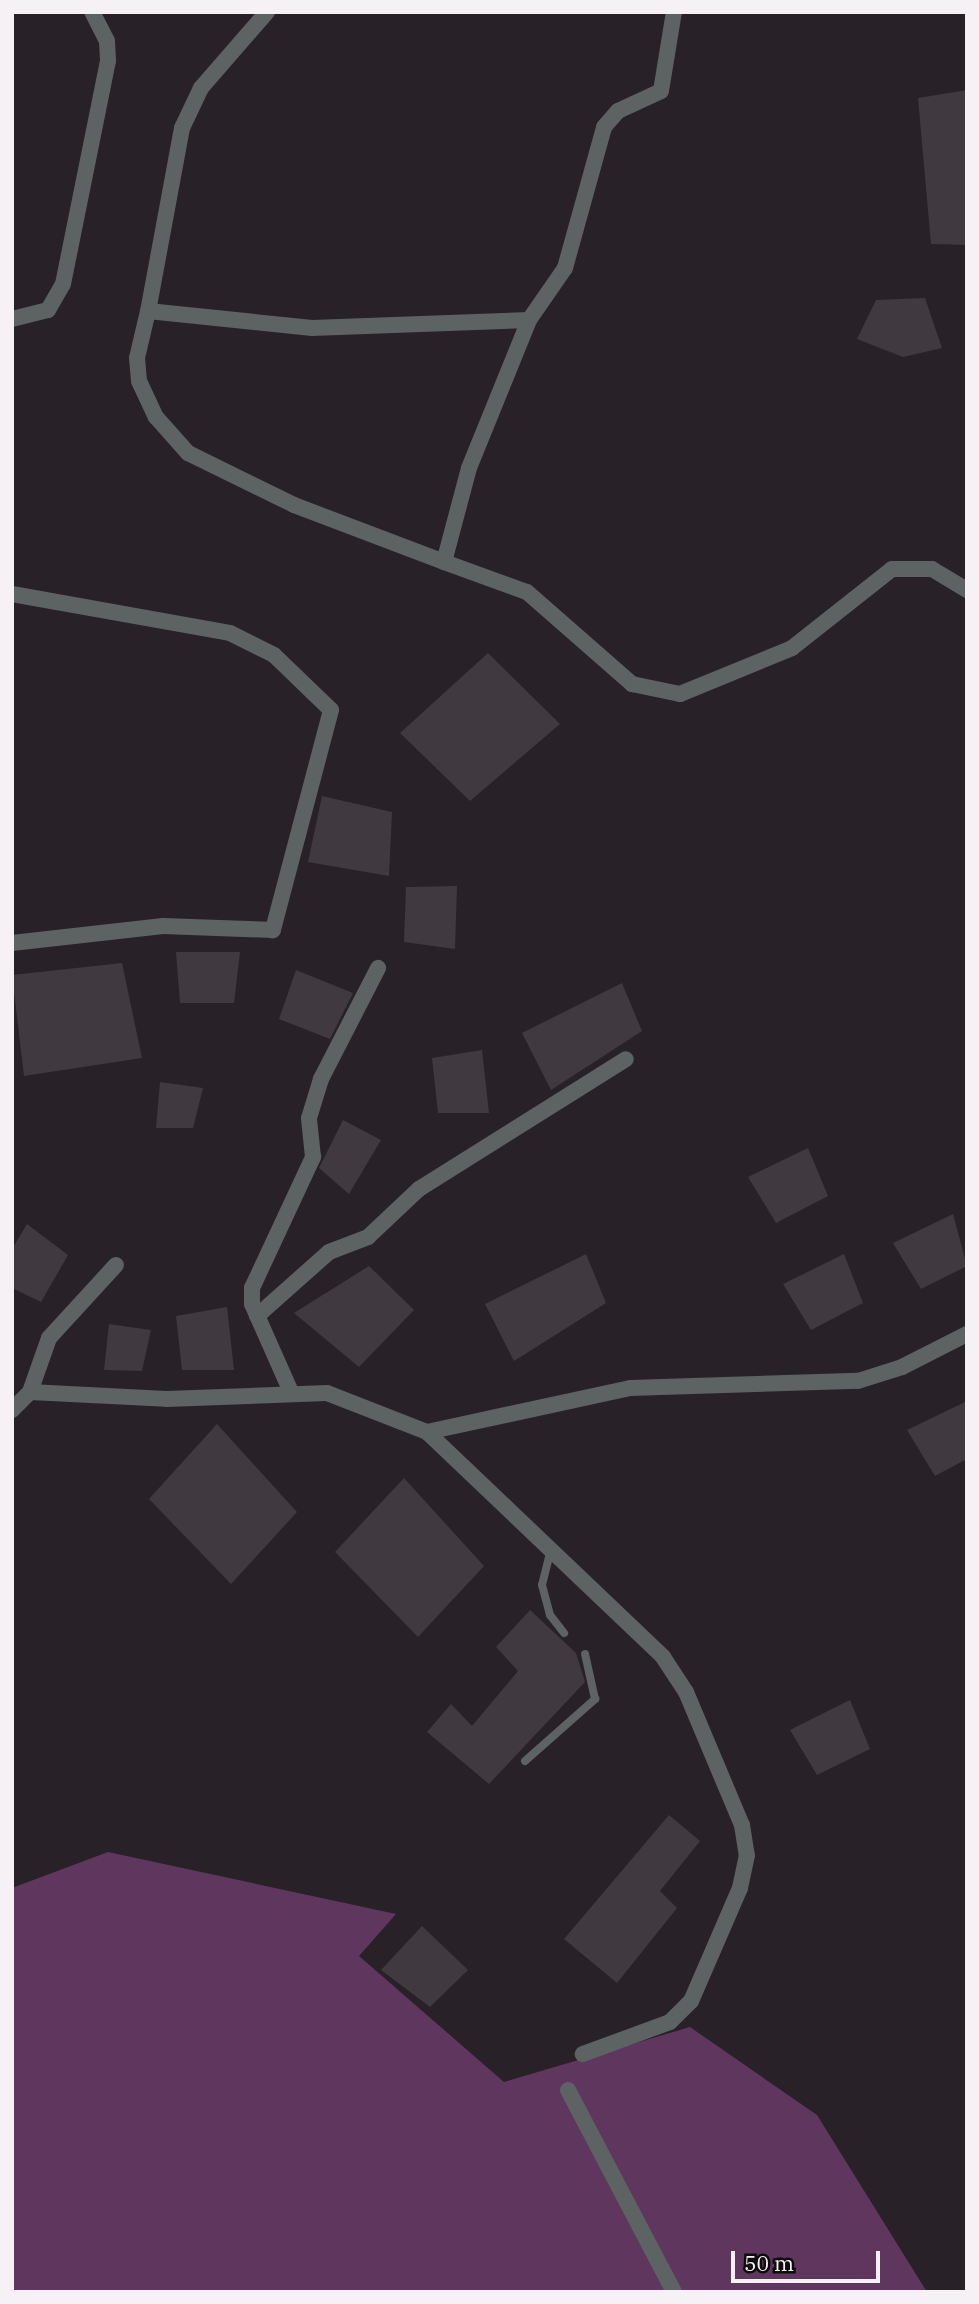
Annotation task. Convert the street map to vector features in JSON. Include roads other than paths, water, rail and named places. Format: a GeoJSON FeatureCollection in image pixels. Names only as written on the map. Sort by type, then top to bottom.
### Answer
{"type":"FeatureCollection","features":[{"type":"Feature","properties":{"kind":"street"},"geometry":{"type":"LineString","coordinates":[[12,319],[48,310],[63,284],[108,60],[107,41],[92,12]]}},
{"type":"Feature","properties":{"kind":"street"},"geometry":{"type":"LineString","coordinates":[[267,12],[201,88],[182,128],[137,358],[139,381],[156,417],[188,453],[294,505],[527,592],[632,684],[680,694],[792,648],[892,569],[932,569],[967,590]]}},
{"type":"Feature","properties":{"kind":"street"},"geometry":{"type":"LineString","coordinates":[[444,562],[469,468],[529,320],[565,268],[604,127],[618,111],[661,91],[674,12]]}},
{"type":"Feature","properties":{"kind":"street"},"geometry":{"type":"LineString","coordinates":[[148,311],[312,328],[529,320]]}},
{"type":"Feature","properties":{"kind":"street"},"geometry":{"type":"LineString","coordinates":[[12,594],[245,639],[274,655],[331,710],[273,930],[163,926],[12,943]]}},
{"type":"Feature","properties":{"kind":"street"},"geometry":{"type":"LineString","coordinates":[[291,1392],[257,1316],[252,1287],[313,1157],[309,1118],[317,1089],[378,968]]}},
{"type":"Feature","properties":{"kind":"street"},"geometry":{"type":"LineString","coordinates":[[257,1316],[329,1252],[368,1237],[419,1189],[626,1059]]}},
{"type":"Feature","properties":{"kind":"street"},"geometry":{"type":"LineString","coordinates":[[12,1410],[30,1392],[50,1338],[116,1265]]}},
{"type":"Feature","properties":{"kind":"street"},"geometry":{"type":"LineString","coordinates":[[427,1432],[630,1388],[858,1381],[902,1367],[967,1334]]}},
{"type":"Feature","properties":{"kind":"street"},"geometry":{"type":"LineString","coordinates":[[30,1392],[166,1399],[291,1392],[343,1396],[427,1432],[552,1546],[676,1674],[727,1783],[747,1855],[731,1914],[682,2013],[583,2054]]}},
{"type":"Feature","properties":{"kind":"street"},"geometry":{"type":"LineString","coordinates":[[568,2090],[674,2292]]}},
{"type":"Feature","properties":{"kind":"lane"},"geometry":{"type":"LineString","coordinates":[[552,1546],[542,1585],[550,1615],[564,1633]]}},
{"type":"Feature","properties":{"kind":"lane"},"geometry":{"type":"LineString","coordinates":[[525,1761],[595,1699],[585,1654]]}}]}
